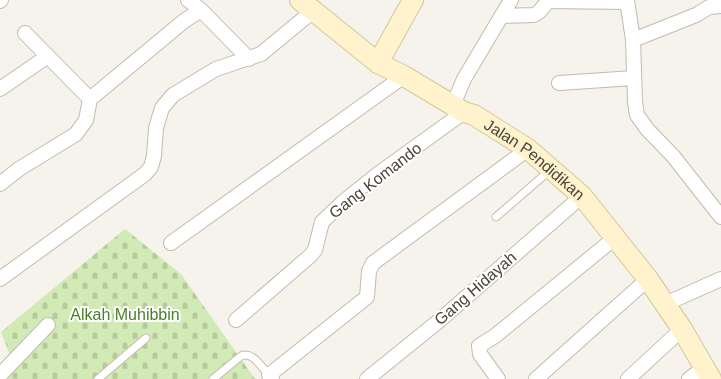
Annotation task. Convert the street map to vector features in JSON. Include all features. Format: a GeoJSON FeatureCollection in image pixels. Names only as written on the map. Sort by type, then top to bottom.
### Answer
{"type":"FeatureCollection","features":[{"type":"Feature","properties":{"kind":"street"},"geometry":{"type":"LineString","coordinates":[[188,0],[201,10],[249,59]]}},
{"type":"Feature","properties":{"kind":"street"},"geometry":{"type":"LineString","coordinates":[[378,63],[413,0]]}},
{"type":"Feature","properties":{"kind":"street"},"geometry":{"type":"LineString","coordinates":[[458,108],[464,79],[511,0]]}},
{"type":"Feature","properties":{"kind":"street"},"geometry":{"type":"LineString","coordinates":[[502,16],[534,15],[539,12],[548,0],[627,1],[632,40],[634,102],[637,115],[647,129],[673,156],[721,217]]}},
{"type":"Feature","properties":{"kind":"street"},"geometry":{"type":"LineString","coordinates":[[0,279],[145,174],[151,167],[154,156],[156,128],[162,108],[174,95],[216,68],[261,54],[306,5]]}},
{"type":"Feature","properties":{"kind":"street","name":"Jalan Pendidikan"},"geometry":{"type":"LineString","coordinates":[[306,5],[378,63],[474,115],[528,150],[582,196],[648,279],[682,329],[702,375]]}},
{"type":"Feature","properties":{"kind":"street"},"geometry":{"type":"LineString","coordinates":[[632,40],[696,15],[708,7],[721,6]]}},
{"type":"Feature","properties":{"kind":"street"},"geometry":{"type":"LineString","coordinates":[[0,184],[19,169],[76,134],[86,120],[90,99],[184,21],[201,10]]}},
{"type":"Feature","properties":{"kind":"street"},"geometry":{"type":"LineString","coordinates":[[26,33],[90,99]]}},
{"type":"Feature","properties":{"kind":"street"},"geometry":{"type":"LineString","coordinates":[[0,89],[48,56]]}},
{"type":"Feature","properties":{"kind":"street"},"geometry":{"type":"LineString","coordinates":[[171,243],[404,76]]}},
{"type":"Feature","properties":{"kind":"street"},"geometry":{"type":"LineString","coordinates":[[559,83],[634,78]]}},
{"type":"Feature","properties":{"kind":"street","name":"Gang Komando"},"geometry":{"type":"LineString","coordinates":[[236,320],[310,256],[315,250],[322,222],[343,202],[458,108]]}},
{"type":"Feature","properties":{"kind":"street"},"geometry":{"type":"LineString","coordinates":[[270,377],[367,297],[369,271],[373,263],[528,150]]}},
{"type":"Feature","properties":{"kind":"street","name":"Gang Hidayah"},"geometry":{"type":"LineString","coordinates":[[367,379],[440,320],[582,196]]}},
{"type":"Feature","properties":{"kind":"street"},"geometry":{"type":"LineString","coordinates":[[498,379],[480,354],[479,346],[495,336],[616,237]]}},
{"type":"Feature","properties":{"kind":"street"},"geometry":{"type":"LineString","coordinates":[[536,379],[648,279]]}},
{"type":"Feature","properties":{"kind":"street"},"geometry":{"type":"LineString","coordinates":[[665,304],[721,279]]}},
{"type":"Feature","properties":{"kind":"street"},"geometry":{"type":"LineString","coordinates":[[0,375],[48,326]]}},
{"type":"Feature","properties":{"kind":"street"},"geometry":{"type":"LineString","coordinates":[[628,379],[682,329]]}},
{"type":"Feature","properties":{"kind":"lane"},"geometry":{"type":"LineString","coordinates":[[496,217],[552,170]]}},
{"type":"Feature","properties":{"kind":"lane"},"geometry":{"type":"LineString","coordinates":[[98,379],[146,338]]}},
{"type":"Feature","properties":{"kind":"lane"},"geometry":{"type":"LineString","coordinates":[[213,379],[245,354],[250,355],[270,377]]}},
{"type":"Feature","properties":{"kind":"green space","name":"Alkah Muhibbin"},"geometry":{"type":"Polygon","coordinates":[[[125,229],[181,274],[255,379],[0,379],[11,358],[1,332],[125,229]]]}}]}
